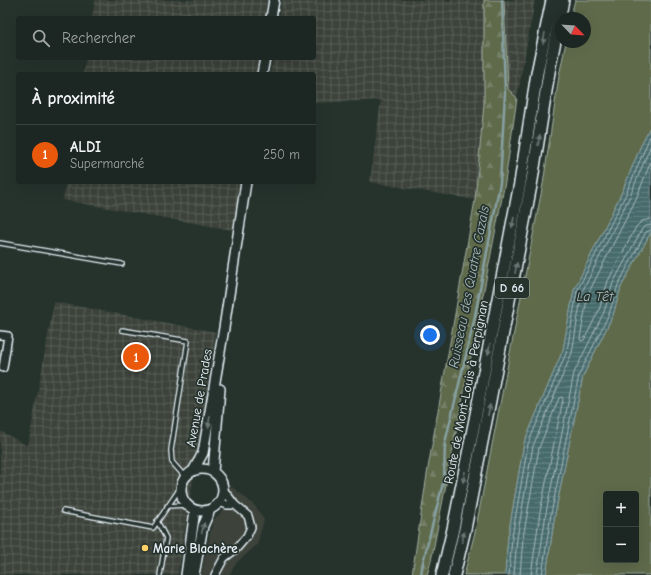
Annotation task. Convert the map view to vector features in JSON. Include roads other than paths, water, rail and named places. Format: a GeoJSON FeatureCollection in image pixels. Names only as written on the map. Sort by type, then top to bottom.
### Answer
{"type":"FeatureCollection","features":[{"type":"Feature","properties":{"kind":"highway","name":"Route de Mont-Louis à Perpignan"},"geometry":{"type":"LineString","coordinates":[[442,575],[453,529],[476,414],[520,183],[537,73],[552,0]]}},
{"type":"Feature","properties":{"kind":"highway","name":"Route de Mont-Louis à Perpignan"},"geometry":{"type":"LineString","coordinates":[[454,575],[465,529],[531,188],[550,66],[563,0]]}},
{"type":"Feature","properties":{"kind":"main road"},"geometry":{"type":"LineString","coordinates":[[271,16],[274,0]]}},
{"type":"Feature","properties":{"kind":"main road"},"geometry":{"type":"LineString","coordinates":[[262,72],[265,60]]}},
{"type":"Feature","properties":{"kind":"main road","name":"Avenue de Prades"},"geometry":{"type":"LineString","coordinates":[[189,474],[203,453],[246,184]]}},
{"type":"Feature","properties":{"kind":"main road","name":"Avenue de Prades"},"geometry":{"type":"LineString","coordinates":[[213,472],[224,328]]}},
{"type":"Feature","properties":{"kind":"main road"},"geometry":{"type":"LineString","coordinates":[[199,469],[206,469],[213,472],[222,482],[223,489],[220,502],[216,507],[200,512],[186,505],[181,494],[181,487],[189,474],[199,469]]}},
{"type":"Feature","properties":{"kind":"main road"},"geometry":{"type":"LineString","coordinates":[[186,575],[195,510]]}},
{"type":"Feature","properties":{"kind":"main road"},"geometry":{"type":"LineString","coordinates":[[194,575],[203,526],[210,510]]}},
{"type":"Feature","properties":{"kind":"street"},"geometry":{"type":"LineString","coordinates":[[0,335],[8,336],[3,368]]}},
{"type":"Feature","properties":{"kind":"street"},"geometry":{"type":"LineString","coordinates":[[215,575],[224,558],[247,536],[250,527],[248,516],[234,504],[223,489]]}},
{"type":"Feature","properties":{"kind":"street"},"geometry":{"type":"LineString","coordinates":[[220,502],[227,505],[234,504]]}},
{"type":"Feature","properties":{"kind":"lane"},"geometry":{"type":"LineString","coordinates":[[0,243],[122,264]]}},
{"type":"Feature","properties":{"kind":"lane"},"geometry":{"type":"LineString","coordinates":[[122,330],[188,341],[171,450],[172,462],[175,467],[189,474]]}},
{"type":"Feature","properties":{"kind":"lane"},"geometry":{"type":"LineString","coordinates":[[63,511],[153,528],[181,487]]}},
{"type":"Feature","properties":{"kind":"lane"},"geometry":{"type":"LineString","coordinates":[[167,506],[186,505]]}},
{"type":"Feature","properties":{"kind":"lane"},"geometry":{"type":"LineString","coordinates":[[157,521],[166,538],[160,575]]}},
{"type":"Feature","properties":{"kind":"water","name":"La Têt"},"geometry":{"type":"Polygon","coordinates":[[[651,125],[651,232],[621,287],[613,315],[583,376],[555,514],[546,575],[505,575],[508,537],[524,443],[563,350],[574,290],[622,192],[651,125]]]}},
{"type":"Feature","properties":{"kind":"waterway","name":"Ruisseau des Quatre Cazals"},"geometry":{"type":"LineString","coordinates":[[421,575],[444,479],[445,443],[474,321],[500,183],[505,93],[502,0]]}},
{"type":"Feature","properties":{"kind":"place","name":"ALDI"},"geometry":{"type":"Point","coordinates":[136,357]}},
{"type":"Feature","properties":{"kind":"place","name":"Marie Blachère"},"geometry":{"type":"Point","coordinates":[145,548]}}]}
